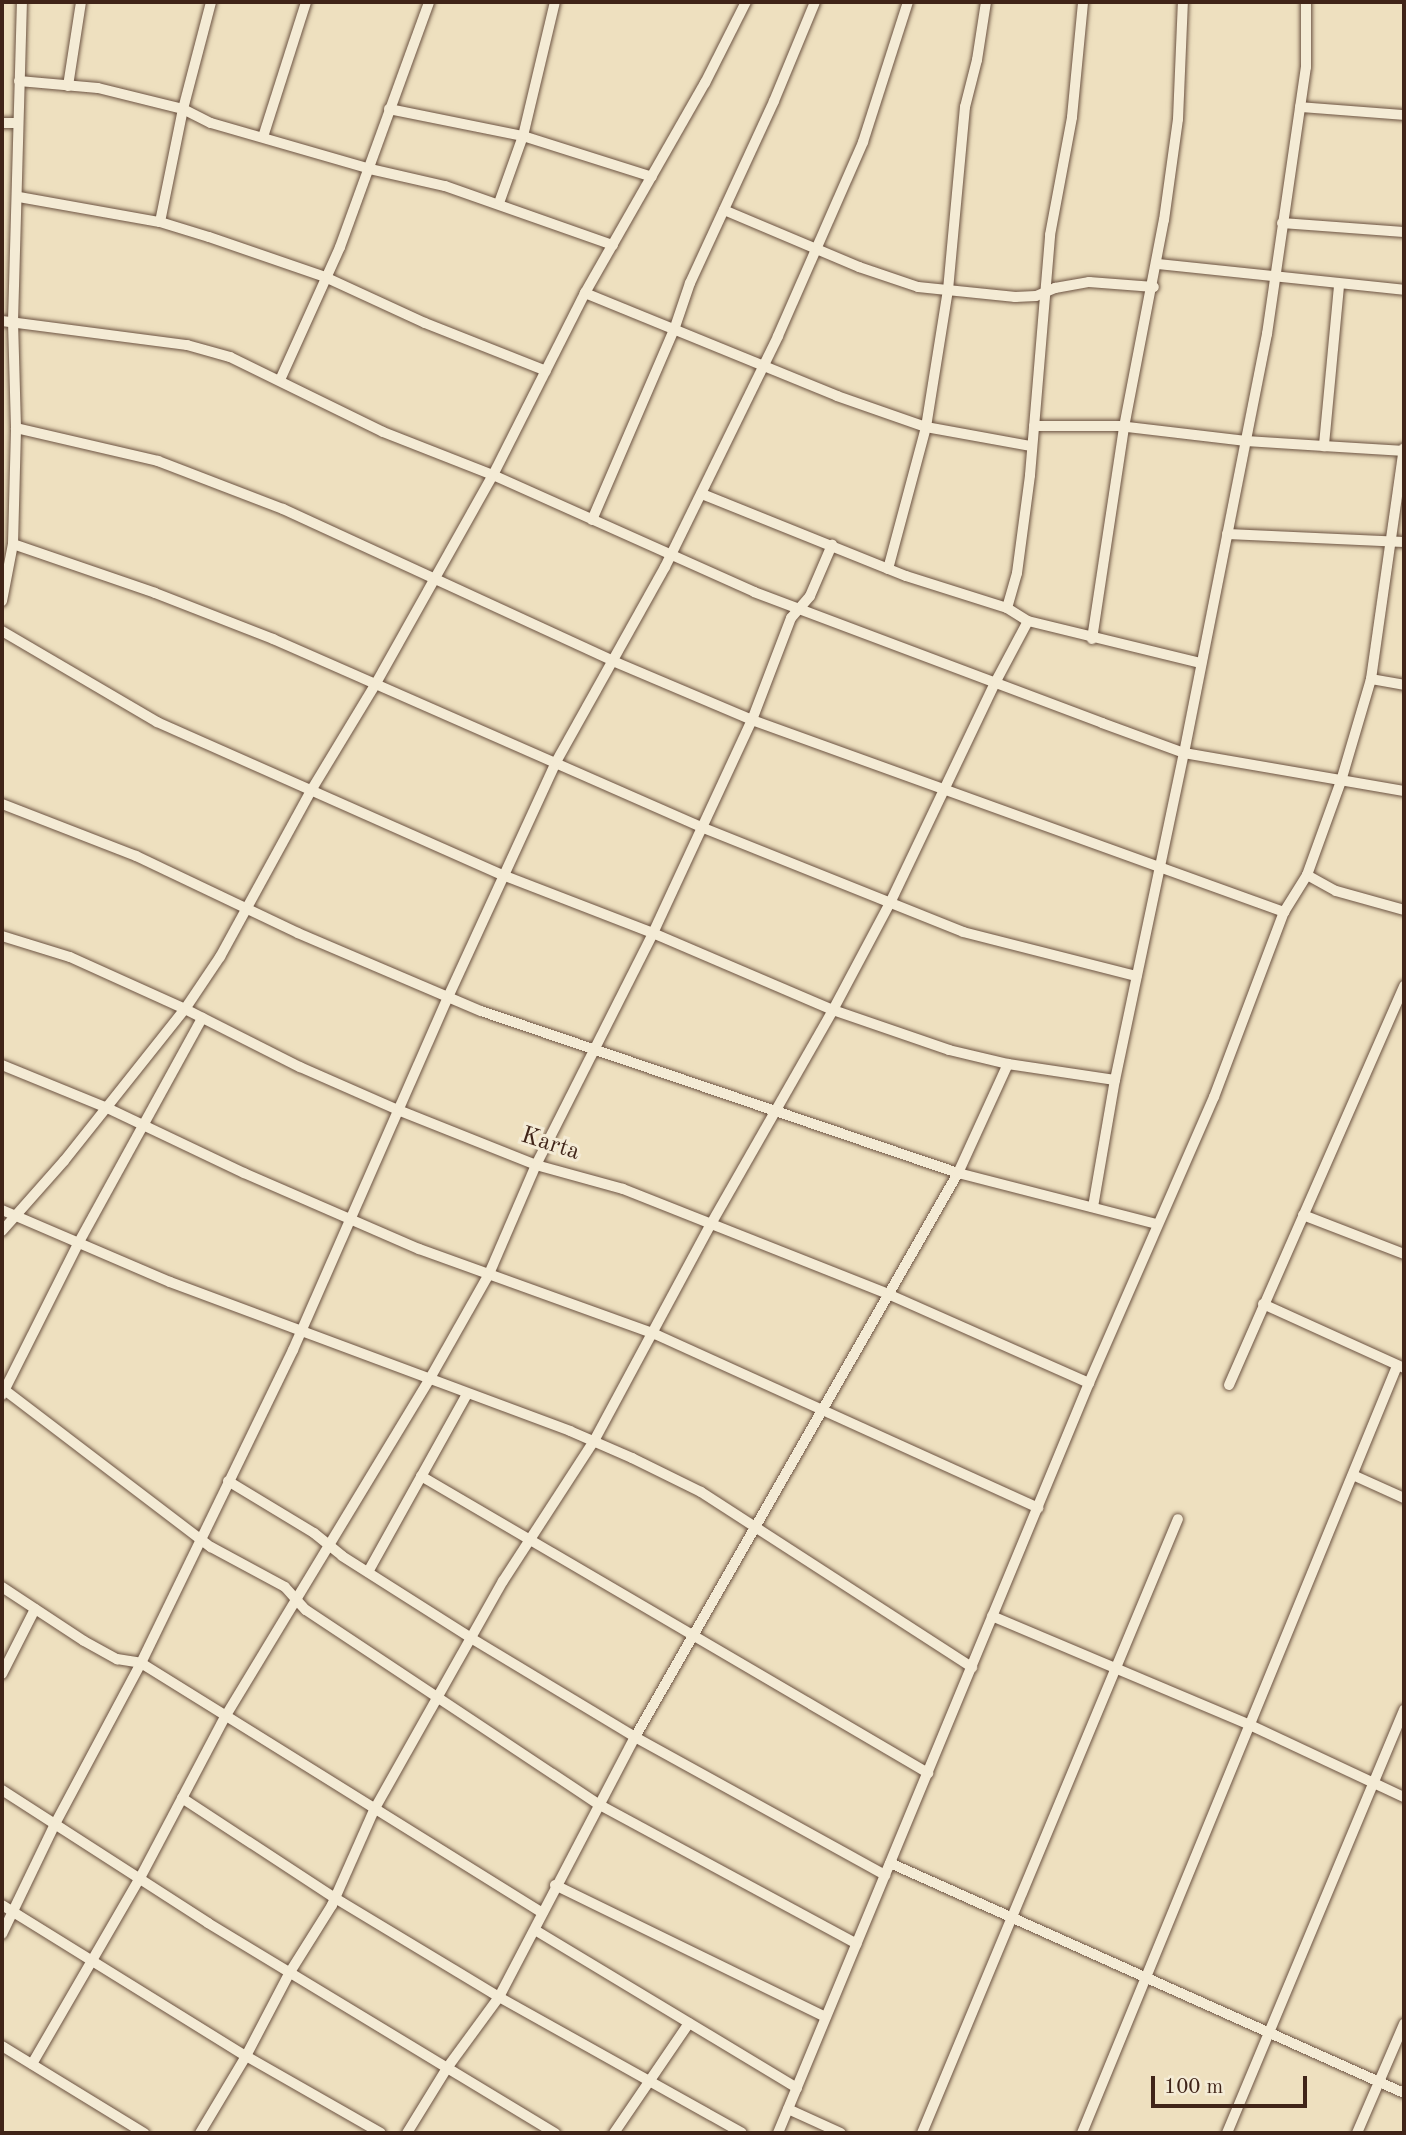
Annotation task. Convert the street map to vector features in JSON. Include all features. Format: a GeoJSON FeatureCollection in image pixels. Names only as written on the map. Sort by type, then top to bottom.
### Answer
{"type":"FeatureCollection","features":[{"type":"Feature","properties":{"kind":"street"},"geometry":{"type":"LineString","coordinates":[[2,601],[13,544],[16,428],[7,322],[19,197],[17,123],[22,2]]}},
{"type":"Feature","properties":{"kind":"street"},"geometry":{"type":"LineString","coordinates":[[68,86],[81,2]]}},
{"type":"Feature","properties":{"kind":"street"},"geometry":{"type":"LineString","coordinates":[[160,222],[183,109],[211,2]]}},
{"type":"Feature","properties":{"kind":"street"},"geometry":{"type":"LineString","coordinates":[[263,137],[306,2]]}},
{"type":"Feature","properties":{"kind":"street"},"geometry":{"type":"LineString","coordinates":[[280,380],[370,169],[429,2]]}},
{"type":"Feature","properties":{"kind":"street"},"geometry":{"type":"LineString","coordinates":[[499,204],[523,136],[555,2]]}},
{"type":"Feature","properties":{"kind":"street"},"geometry":{"type":"LineString","coordinates":[[2,1231],[64,1161],[185,1009],[220,957],[312,789],[375,685],[493,475],[585,293],[705,83],[746,2]]}},
{"type":"Feature","properties":{"kind":"street"},"geometry":{"type":"LineString","coordinates":[[592,520],[674,330],[690,283],[815,2]]}},
{"type":"Feature","properties":{"kind":"street"},"geometry":{"type":"LineString","coordinates":[[2,1934],[55,1824],[141,1663],[301,1331],[448,997],[556,762],[671,555],[764,367],[863,142],[908,2]]}},
{"type":"Feature","properties":{"kind":"street"},"geometry":{"type":"LineString","coordinates":[[888,569],[926,427],[948,290],[965,107],[977,60],[986,2]]}},
{"type":"Feature","properties":{"kind":"street"},"geometry":{"type":"LineString","coordinates":[[1007,608],[1017,573],[1034,426],[1050,235],[1072,117],[1083,2]]}},
{"type":"Feature","properties":{"kind":"street"},"geometry":{"type":"LineString","coordinates":[[1092,639],[1124,426],[1158,264],[1178,119],[1183,2]]}},
{"type":"Feature","properties":{"kind":"street"},"geometry":{"type":"LineString","coordinates":[[1093,1207],[1115,1080],[1184,753],[1276,278],[1306,67],[1306,2]]}},
{"type":"Feature","properties":{"kind":"street"},"geometry":{"type":"LineString","coordinates":[[19,81],[98,88],[183,109],[211,122],[370,169],[445,186],[612,245]]}},
{"type":"Feature","properties":{"kind":"street"},"geometry":{"type":"LineString","coordinates":[[1300,107],[1404,115]]}},
{"type":"Feature","properties":{"kind":"street"},"geometry":{"type":"LineString","coordinates":[[389,109],[523,136],[652,177]]}},
{"type":"Feature","properties":{"kind":"street"},"geometry":{"type":"LineString","coordinates":[[2,123],[17,123]]}},
{"type":"Feature","properties":{"kind":"street"},"geometry":{"type":"LineString","coordinates":[[19,197],[160,222],[325,276],[425,323],[546,371]]}},
{"type":"Feature","properties":{"kind":"street"},"geometry":{"type":"LineString","coordinates":[[724,210],[859,267],[918,287],[1015,297],[1089,282],[1154,287]]}},
{"type":"Feature","properties":{"kind":"street"},"geometry":{"type":"LineString","coordinates":[[1282,223],[1404,232]]}},
{"type":"Feature","properties":{"kind":"street"},"geometry":{"type":"LineString","coordinates":[[1158,264],[1339,286],[1404,290]]}},
{"type":"Feature","properties":{"kind":"street"},"geometry":{"type":"LineString","coordinates":[[1324,446],[1339,286]]}},
{"type":"Feature","properties":{"kind":"street"},"geometry":{"type":"LineString","coordinates":[[585,293],[837,397],[926,427],[1031,446]]}},
{"type":"Feature","properties":{"kind":"street"},"geometry":{"type":"LineString","coordinates":[[7,322],[187,345],[230,357],[383,432],[493,475],[671,555],[995,683],[1184,753],[1404,791]]}},
{"type":"Feature","properties":{"kind":"street"},"geometry":{"type":"LineString","coordinates":[[778,2133],[992,1616],[1213,1097],[1284,912],[1307,875],[1341,781],[1371,678],[1404,449],[1246,441],[1124,426],[1034,426]]}},
{"type":"Feature","properties":{"kind":"street"},"geometry":{"type":"LineString","coordinates":[[16,428],[158,461],[283,509],[613,661],[752,720],[1284,912]]}},
{"type":"Feature","properties":{"kind":"street"},"geometry":{"type":"LineString","coordinates":[[702,494],[888,569],[1007,608],[1028,621],[1092,639],[1200,663]]}},
{"type":"Feature","properties":{"kind":"street"},"geometry":{"type":"LineString","coordinates":[[1227,534],[1404,542]]}},
{"type":"Feature","properties":{"kind":"street"},"geometry":{"type":"LineString","coordinates":[[13,544],[167,597],[273,639],[701,827],[963,932],[1136,976]]}},
{"type":"Feature","properties":{"kind":"street"},"geometry":{"type":"LineString","coordinates":[[32,2064],[140,1878],[225,1717],[429,1380],[489,1273],[536,1165],[653,933],[752,720],[790,618],[810,596],[832,545]]}},
{"type":"Feature","properties":{"kind":"street"},"geometry":{"type":"LineString","coordinates":[[200,2133],[246,2056],[290,1972],[335,1898],[374,1810],[437,1698],[530,1538],[594,1441],[655,1334],[711,1224],[833,1010],[890,903],[995,683],[1028,621]]}},
{"type":"Feature","properties":{"kind":"street"},"geometry":{"type":"LineString","coordinates":[[2,631],[157,722],[505,876],[653,933],[833,1010],[949,1050],[1008,1064],[1115,1080]]}},
{"type":"Feature","properties":{"kind":"street"},"geometry":{"type":"LineString","coordinates":[[1371,678],[1404,685]]}},
{"type":"Feature","properties":{"kind":"street"},"geometry":{"type":"LineString","coordinates":[[2,804],[136,856],[448,997],[776,1113],[958,1172],[1157,1224]]}},
{"type":"Feature","properties":{"kind":"street"},"geometry":{"type":"LineString","coordinates":[[1307,875],[1336,891],[1404,910]]}},
{"type":"Feature","properties":{"kind":"street","name":"Karta"},"geometry":{"type":"LineString","coordinates":[[2,938],[71,957],[185,1009],[300,1067],[398,1110],[536,1165],[623,1189],[888,1294],[1090,1383]]}},
{"type":"Feature","properties":{"kind":"street"},"geometry":{"type":"LineString","coordinates":[[1229,1385],[1404,986]]}},
{"type":"Feature","properties":{"kind":"street"},"geometry":{"type":"LineString","coordinates":[[202,1018],[79,1242],[3,1391],[211,1547],[285,1587],[306,1610],[598,1804],[856,1944]]}},
{"type":"Feature","properties":{"kind":"street"},"geometry":{"type":"LineString","coordinates":[[407,2133],[447,2068],[499,1997],[535,1930],[555,1885],[635,1737],[958,1172],[1008,1064]]}},
{"type":"Feature","properties":{"kind":"street"},"geometry":{"type":"LineString","coordinates":[[2,1065],[105,1107],[142,1127],[350,1219],[655,1334],[1038,1508]]}},
{"type":"Feature","properties":{"kind":"street"},"geometry":{"type":"LineString","coordinates":[[2,1210],[170,1282],[594,1441],[701,1492],[972,1667]]}},
{"type":"Feature","properties":{"kind":"street"},"geometry":{"type":"LineString","coordinates":[[1303,1215],[1404,1254]]}},
{"type":"Feature","properties":{"kind":"street"},"geometry":{"type":"LineString","coordinates":[[1082,2133],[1353,1475],[1401,1367],[1263,1304]]}},
{"type":"Feature","properties":{"kind":"street"},"geometry":{"type":"LineString","coordinates":[[368,1572],[467,1394]]}},
{"type":"Feature","properties":{"kind":"street"},"geometry":{"type":"LineString","coordinates":[[1353,1475],[1404,1498]]}},
{"type":"Feature","properties":{"kind":"street"},"geometry":{"type":"LineString","coordinates":[[421,1476],[928,1773]]}},
{"type":"Feature","properties":{"kind":"street"},"geometry":{"type":"LineString","coordinates":[[228,1481],[471,1638],[635,1737],[885,1875]]}},
{"type":"Feature","properties":{"kind":"street"},"geometry":{"type":"LineString","coordinates":[[922,2133],[1118,1669],[1178,1519]]}},
{"type":"Feature","properties":{"kind":"street"},"geometry":{"type":"LineString","coordinates":[[2,1587],[117,1659],[141,1663],[542,1913]]}},
{"type":"Feature","properties":{"kind":"street"},"geometry":{"type":"LineString","coordinates":[[2,1674],[34,1609]]}},
{"type":"Feature","properties":{"kind":"street"},"geometry":{"type":"LineString","coordinates":[[992,1616],[1250,1725],[1404,1797]]}},
{"type":"Feature","properties":{"kind":"street"},"geometry":{"type":"LineString","coordinates":[[1227,2133],[1404,1710]]}},
{"type":"Feature","properties":{"kind":"street"},"geometry":{"type":"LineString","coordinates":[[2,1790],[290,1972],[555,2133]]}},
{"type":"Feature","properties":{"kind":"street"},"geometry":{"type":"LineString","coordinates":[[182,1798],[335,1898],[499,1997],[742,2133]]}},
{"type":"Feature","properties":{"kind":"street"},"geometry":{"type":"LineString","coordinates":[[890,1863],[1404,2093]]}},
{"type":"Feature","properties":{"kind":"street"},"geometry":{"type":"LineString","coordinates":[[555,1885],[826,2017]]}},
{"type":"Feature","properties":{"kind":"street"},"geometry":{"type":"LineString","coordinates":[[2,1905],[92,1958],[246,2056],[381,2133]]}},
{"type":"Feature","properties":{"kind":"street"},"geometry":{"type":"LineString","coordinates":[[535,1930],[797,2088]]}},
{"type":"Feature","properties":{"kind":"street"},"geometry":{"type":"LineString","coordinates":[[614,2133],[689,2023]]}},
{"type":"Feature","properties":{"kind":"street"},"geometry":{"type":"LineString","coordinates":[[1357,2133],[1404,2024]]}},
{"type":"Feature","properties":{"kind":"street"},"geometry":{"type":"LineString","coordinates":[[2,2046],[144,2133]]}},
{"type":"Feature","properties":{"kind":"street"},"geometry":{"type":"LineString","coordinates":[[788,2109],[841,2133]]}}]}
